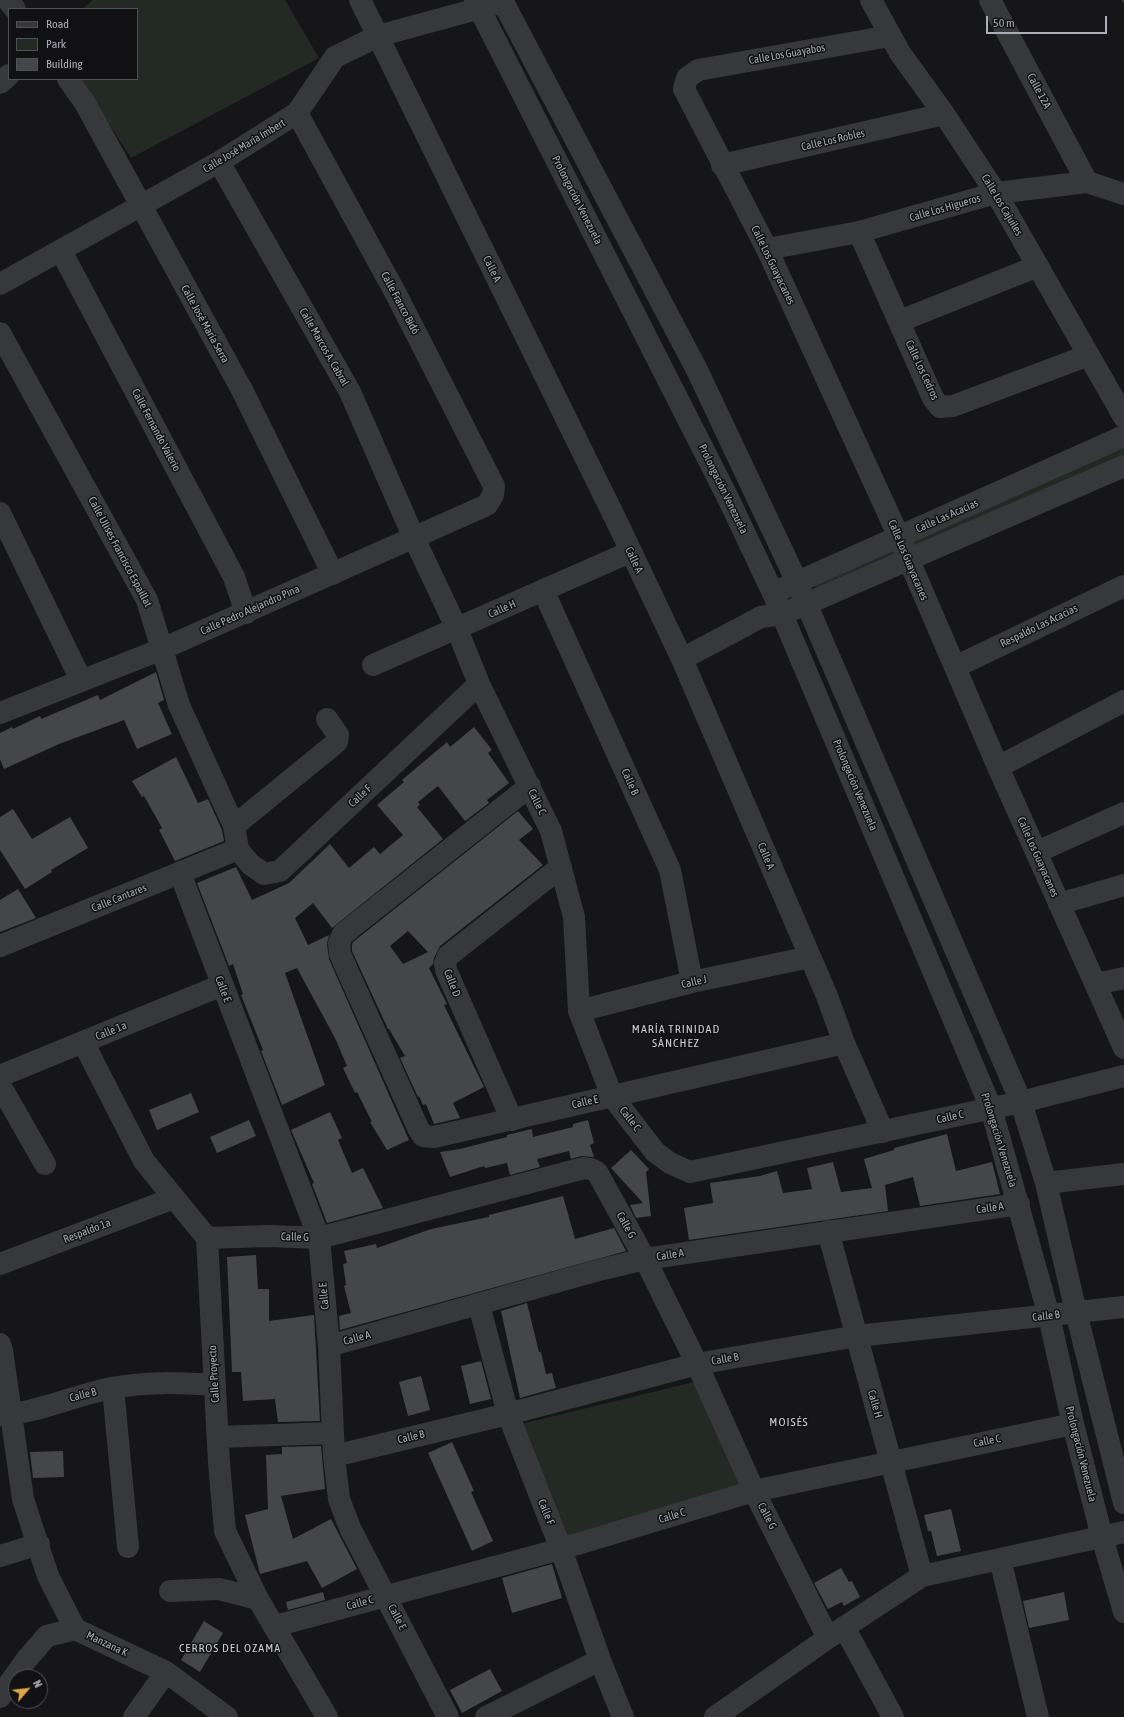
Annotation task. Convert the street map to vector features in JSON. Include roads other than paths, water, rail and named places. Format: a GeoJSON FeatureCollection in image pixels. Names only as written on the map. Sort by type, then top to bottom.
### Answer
{"type":"FeatureCollection","features":[{"type":"Feature","properties":{"kind":"street"},"geometry":{"type":"LineString","coordinates":[[8,0],[14,8]]}},
{"type":"Feature","properties":{"kind":"street","name":"Calle A"},"geometry":{"type":"LineString","coordinates":[[360,0],[682,659],[827,996],[844,1043],[883,1132]]}},
{"type":"Feature","properties":{"kind":"street","name":"Calle Los Cajuiles"},"geometry":{"type":"LineString","coordinates":[[870,0],[900,53],[944,114],[996,193],[1124,417]]}},
{"type":"Feature","properties":{"kind":"street","name":"Calle 12A"},"geometry":{"type":"LineString","coordinates":[[990,0],[1087,182]]}},
{"type":"Feature","properties":{"kind":"street"},"geometry":{"type":"LineString","coordinates":[[506,1],[697,370],[797,582],[1020,1102],[1046,1183],[1076,1312],[1124,1503]]}},
{"type":"Feature","properties":{"kind":"street","name":"Calle José María Imbert"},"geometry":{"type":"LineString","coordinates":[[0,284],[219,162],[297,113],[335,57],[378,36],[477,4],[506,1]]}},
{"type":"Feature","properties":{"kind":"street","name":"Prolongación Venezuela"},"geometry":{"type":"LineString","coordinates":[[477,4],[722,486],[773,593],[991,1108],[1049,1316],[1073,1424],[1102,1537],[1124,1612]]}},
{"type":"Feature","properties":{"kind":"street","name":"Calle Los Guayabos"},"geometry":{"type":"LineString","coordinates":[[687,78],[698,70],[890,36]]}},
{"type":"Feature","properties":{"kind":"street"},"geometry":{"type":"LineString","coordinates":[[0,83],[8,76]]}},
{"type":"Feature","properties":{"kind":"street","name":"Calle Los Guayacanes"},"geometry":{"type":"LineString","coordinates":[[687,78],[684,89],[722,165],[767,249],[899,538],[998,767],[1124,1048]]}},
{"type":"Feature","properties":{"kind":"street","name":"Calle José María Serra"},"geometry":{"type":"LineString","coordinates":[[69,80],[85,103],[242,390],[333,574]]}},
{"type":"Feature","properties":{"kind":"street","name":"Calle Franco Bidó"},"geometry":{"type":"LineString","coordinates":[[297,113],[396,294],[494,486],[493,495]]}},
{"type":"Feature","properties":{"kind":"street","name":"Calle Los Robles"},"geometry":{"type":"LineString","coordinates":[[722,165],[944,114]]}},
{"type":"Feature","properties":{"kind":"street","name":"Calle Marcos A. Cabral"},"geometry":{"type":"LineString","coordinates":[[219,162],[350,392],[414,538],[457,629]]}},
{"type":"Feature","properties":{"kind":"street","name":"Calle Los Higueros"},"geometry":{"type":"LineString","coordinates":[[767,249],[859,232],[996,193],[1087,182],[1124,194]]}},
{"type":"Feature","properties":{"kind":"street","name":"Calle Los Cedros"},"geometry":{"type":"LineString","coordinates":[[859,232],[900,321],[933,398],[940,408],[953,406],[1089,355]]}},
{"type":"Feature","properties":{"kind":"street","name":"Calle Fernando Valerio"},"geometry":{"type":"LineString","coordinates":[[61,251],[234,577],[246,613]]}},
{"type":"Feature","properties":{"kind":"street"},"geometry":{"type":"LineString","coordinates":[[900,321],[1038,266]]}},
{"type":"Feature","properties":{"kind":"street","name":"Calle Ulises Francisco Espaillat"},"geometry":{"type":"LineString","coordinates":[[0,333],[148,600],[179,705],[234,826],[238,849]]}},
{"type":"Feature","properties":{"kind":"street","name":"Calle Las Acacias"},"geometry":{"type":"LineString","coordinates":[[773,593],[899,538],[1124,436]]}},
{"type":"Feature","properties":{"kind":"street"},"geometry":{"type":"LineString","coordinates":[[682,659],[761,617],[782,614],[1124,466]]}},
{"type":"Feature","properties":{"kind":"street","name":"Calle Pedro Alejandro Pina"},"geometry":{"type":"LineString","coordinates":[[0,712],[162,649],[246,613],[487,505],[493,495]]}},
{"type":"Feature","properties":{"kind":"street"},"geometry":{"type":"LineString","coordinates":[[0,515],[81,680]]}},
{"type":"Feature","properties":{"kind":"street","name":"Calle H"},"geometry":{"type":"LineString","coordinates":[[373,665],[630,552]]}},
{"type":"Feature","properties":{"kind":"street","name":"Respaldo Las Acacias"},"geometry":{"type":"LineString","coordinates":[[955,667],[1124,586]]}},
{"type":"Feature","properties":{"kind":"street","name":"Calle B"},"geometry":{"type":"LineString","coordinates":[[543,590],[670,870],[692,982]]}},
{"type":"Feature","properties":{"kind":"street"},"geometry":{"type":"LineString","coordinates":[[761,617],[773,593]]}},
{"type":"Feature","properties":{"kind":"street","name":"Calle C"},"geometry":{"type":"LineString","coordinates":[[457,629],[479,684],[551,831],[574,917],[579,1011],[612,1096],[654,1152],[670,1163],[690,1172],[1020,1102],[1124,1076]]}},
{"type":"Feature","properties":{"kind":"street","name":"Calle F"},"geometry":{"type":"LineString","coordinates":[[238,849],[250,864],[264,874],[280,871],[479,684]]}},
{"type":"Feature","properties":{"kind":"street"},"geometry":{"type":"LineString","coordinates":[[998,767],[1124,701]]}},
{"type":"Feature","properties":{"kind":"street"},"geometry":{"type":"LineString","coordinates":[[234,826],[336,742],[338,735],[327,719]]}},
{"type":"Feature","properties":{"kind":"street","name":"Calle E"},"geometry":{"type":"LineString","coordinates":[[530,786],[342,934],[339,943],[340,954],[418,1128],[424,1136],[434,1137],[512,1120],[844,1043]]}},
{"type":"Feature","properties":{"kind":"street"},"geometry":{"type":"LineString","coordinates":[[1037,852],[1124,813]]}},
{"type":"Feature","properties":{"kind":"street","name":"Calle Cantares"},"geometry":{"type":"LineString","coordinates":[[0,946],[238,849]]}},
{"type":"Feature","properties":{"kind":"street","name":"Calle D"},"geometry":{"type":"LineString","coordinates":[[512,1120],[446,970],[445,963],[448,956],[561,867]]}},
{"type":"Feature","properties":{"kind":"street","name":"Calle E"},"geometry":{"type":"LineString","coordinates":[[180,873],[319,1238],[328,1346],[334,1456],[339,1499],[350,1528],[448,1717]]}},
{"type":"Feature","properties":{"kind":"street"},"geometry":{"type":"LineString","coordinates":[[1059,904],[1124,885]]}},
{"type":"Feature","properties":{"kind":"street","name":"Calle J"},"geometry":{"type":"LineString","coordinates":[[579,1011],[692,982],[810,957]]}},
{"type":"Feature","properties":{"kind":"street"},"geometry":{"type":"LineString","coordinates":[[1096,984],[1124,978]]}},
{"type":"Feature","properties":{"kind":"street","name":"Calle 1a"},"geometry":{"type":"LineString","coordinates":[[0,1076],[222,985]]}},
{"type":"Feature","properties":{"kind":"street"},"geometry":{"type":"LineString","coordinates":[[83,1042],[144,1160],[207,1238]]}},
{"type":"Feature","properties":{"kind":"street"},"geometry":{"type":"LineString","coordinates":[[0,1085],[45,1164]]}},
{"type":"Feature","properties":{"kind":"street","name":"Calle G"},"geometry":{"type":"LineString","coordinates":[[207,1238],[269,1236],[319,1238],[584,1168],[597,1172],[645,1259],[697,1364],[754,1491],[836,1633],[893,1717]]}},
{"type":"Feature","properties":{"kind":"street"},"geometry":{"type":"LineString","coordinates":[[1046,1183],[1124,1174]]}},
{"type":"Feature","properties":{"kind":"street","name":"Respaldo 1a"},"geometry":{"type":"LineString","coordinates":[[0,1264],[174,1198]]}},
{"type":"Feature","properties":{"kind":"street","name":"Calle A"},"geometry":{"type":"LineString","coordinates":[[328,1346],[479,1305],[599,1270],[645,1259],[1019,1204]]}},
{"type":"Feature","properties":{"kind":"street","name":"Calle H"},"geometry":{"type":"LineString","coordinates":[[828,1231],[892,1461],[922,1576]]}},
{"type":"Feature","properties":{"kind":"street","name":"Calle Proyecto"},"geometry":{"type":"LineString","coordinates":[[207,1238],[225,1532],[258,1599],[327,1717]]}},
{"type":"Feature","properties":{"kind":"street","name":"Calle F"},"geometry":{"type":"LineString","coordinates":[[479,1305],[508,1414],[561,1549],[600,1660],[623,1717]]}},
{"type":"Feature","properties":{"kind":"street","name":"Calle B"},"geometry":{"type":"LineString","coordinates":[[334,1456],[508,1414],[697,1364],[857,1336],[1124,1307]]}},
{"type":"Feature","properties":{"kind":"street"},"geometry":{"type":"LineString","coordinates":[[0,1344],[2,1350],[6,1415],[23,1499],[39,1544],[48,1576],[74,1629]]}},
{"type":"Feature","properties":{"kind":"street","name":"Calle B"},"geometry":{"type":"LineString","coordinates":[[6,1415],[113,1388],[166,1382],[215,1385]]}},
{"type":"Feature","properties":{"kind":"street"},"geometry":{"type":"LineString","coordinates":[[113,1388],[128,1547]]}},
{"type":"Feature","properties":{"kind":"street","name":"Calle C"},"geometry":{"type":"LineString","coordinates":[[275,1626],[561,1549],[754,1491],[1073,1424]]}},
{"type":"Feature","properties":{"kind":"street"},"geometry":{"type":"LineString","coordinates":[[218,1437],[333,1433]]}},
{"type":"Feature","properties":{"kind":"street"},"geometry":{"type":"LineString","coordinates":[[714,1717],[922,1576],[1124,1532]]}},
{"type":"Feature","properties":{"kind":"street"},"geometry":{"type":"LineString","coordinates":[[0,1556],[39,1544]]}},
{"type":"Feature","properties":{"kind":"street"},"geometry":{"type":"LineString","coordinates":[[1000,1559],[1038,1717]]}},
{"type":"Feature","properties":{"kind":"street"},"geometry":{"type":"LineString","coordinates":[[170,1591],[219,1588],[258,1599]]}},
{"type":"Feature","properties":{"kind":"street","name":"Manzana K"},"geometry":{"type":"LineString","coordinates":[[0,1697],[26,1660],[47,1636],[74,1629],[166,1672],[227,1717]]}},
{"type":"Feature","properties":{"kind":"street"},"geometry":{"type":"LineString","coordinates":[[486,1717],[600,1660]]}},
{"type":"Feature","properties":{"kind":"street"},"geometry":{"type":"LineString","coordinates":[[134,1717],[166,1672]]}},
{"type":"Feature","properties":{"kind":"district","name":"MARÍA TRINIDAD SÁNCHEZ"},"geometry":{"type":"Point","coordinates":[676,1036]}},
{"type":"Feature","properties":{"kind":"district","name":"MOISÉS"},"geometry":{"type":"Point","coordinates":[789,1422]}},
{"type":"Feature","properties":{"kind":"district","name":"CERROS DEL OZAMA"},"geometry":{"type":"Point","coordinates":[230,1648]}}]}
